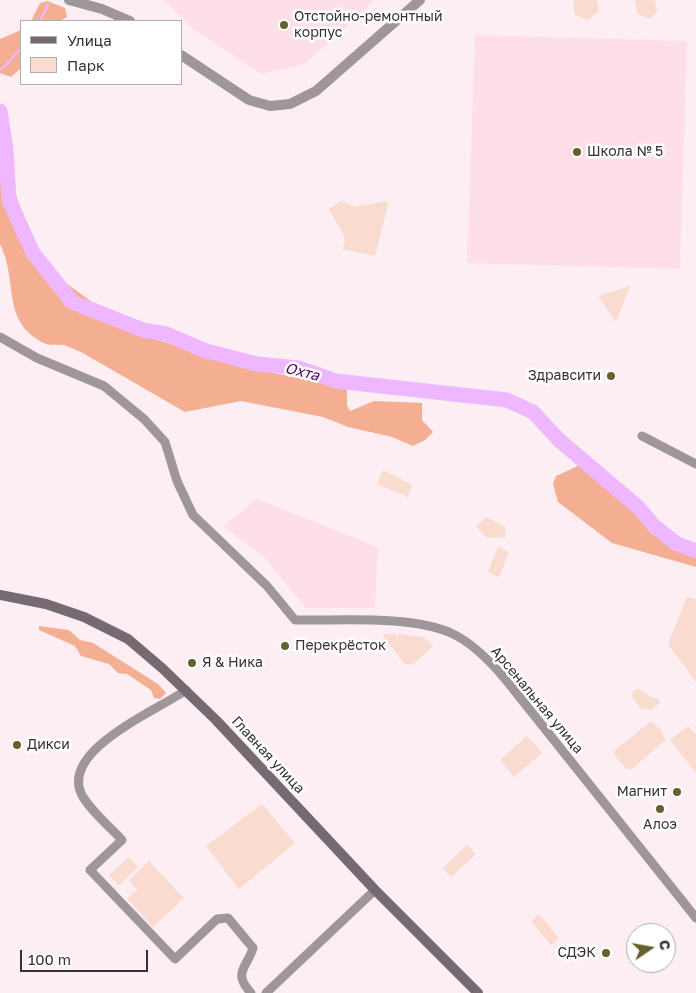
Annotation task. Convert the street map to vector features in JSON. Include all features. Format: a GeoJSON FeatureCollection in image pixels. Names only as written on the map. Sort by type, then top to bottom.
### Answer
{"type":"FeatureCollection","features":[{"type":"Feature","properties":{"kind":"main road","name":"Главная улица"},"geometry":{"type":"LineString","coordinates":[[0,595],[46,604],[84,616],[128,639],[186,690],[375,890],[478,993]]}},
{"type":"Feature","properties":{"kind":"street"},"geometry":{"type":"LineString","coordinates":[[70,0],[102,9],[128,20]]}},
{"type":"Feature","properties":{"kind":"street"},"geometry":{"type":"LineString","coordinates":[[182,56],[249,100],[270,106],[290,104],[316,91],[420,0]]}},
{"type":"Feature","properties":{"kind":"street","name":"Арсенальная улица"},"geometry":{"type":"LineString","coordinates":[[0,337],[37,358],[104,386],[144,419],[165,442],[177,482],[194,515],[268,586],[295,620],[419,624],[452,634],[484,656],[506,680],[696,918]]}},
{"type":"Feature","properties":{"kind":"street"},"geometry":{"type":"LineString","coordinates":[[642,436],[696,464]]}},
{"type":"Feature","properties":{"kind":"street"},"geometry":{"type":"LineString","coordinates":[[186,690],[119,730],[97,747],[85,762],[80,774],[82,796],[122,840],[90,870],[175,959],[217,919],[228,918],[253,948],[241,973],[243,982],[251,993]]}},
{"type":"Feature","properties":{"kind":"street"},"geometry":{"type":"LineString","coordinates":[[266,993],[375,890]]}},
{"type":"Feature","properties":{"kind":"shaded area"},"geometry":{"type":"Polygon","coordinates":[[[163,0],[375,0],[305,64],[261,74],[194,29],[163,0]]]}},
{"type":"Feature","properties":{"kind":"shaded area"},"geometry":{"type":"Polygon","coordinates":[[[47,1],[65,8],[67,17],[62,20],[32,20],[40,3],[47,1]]]}},
{"type":"Feature","properties":{"kind":"shaded area"},"geometry":{"type":"Polygon","coordinates":[[[20,30],[20,69],[11,77],[0,73],[0,39],[20,30]]]}},
{"type":"Feature","properties":{"kind":"shaded area","name":"Школа № 5"},"geometry":{"type":"Polygon","coordinates":[[[475,35],[687,41],[680,269],[467,263],[475,35]]]}},
{"type":"Feature","properties":{"kind":"shaded area"},"geometry":{"type":"Polygon","coordinates":[[[0,147],[32,243],[59,278],[100,308],[152,338],[201,354],[245,367],[347,388],[347,405],[350,411],[374,401],[422,403],[422,420],[433,432],[425,440],[413,446],[392,437],[348,427],[323,417],[241,401],[185,412],[81,352],[61,345],[46,344],[30,334],[21,324],[16,312],[6,258],[0,244],[0,147]]]}},
{"type":"Feature","properties":{"kind":"shaded area"},"geometry":{"type":"Polygon","coordinates":[[[580,465],[622,499],[668,543],[696,553],[696,567],[612,543],[558,502],[553,484],[556,476],[580,465]]]}},
{"type":"Feature","properties":{"kind":"shaded area"},"geometry":{"type":"Polygon","coordinates":[[[257,499],[378,547],[375,608],[306,608],[263,556],[223,526],[257,499]]]}},
{"type":"Feature","properties":{"kind":"shaded area"},"geometry":{"type":"Polygon","coordinates":[[[39,626],[69,630],[80,640],[93,643],[158,684],[166,693],[160,699],[154,698],[151,690],[127,674],[118,673],[109,664],[81,656],[75,646],[39,630],[39,626]]]}},
{"type":"Feature","properties":{"kind":"green space"},"geometry":{"type":"Polygon","coordinates":[[[573,0],[597,0],[599,11],[588,20],[575,15],[573,0]]]}},
{"type":"Feature","properties":{"kind":"green space"},"geometry":{"type":"Polygon","coordinates":[[[635,0],[655,0],[657,12],[649,19],[637,13],[635,0]]]}},
{"type":"Feature","properties":{"kind":"green space"},"geometry":{"type":"Polygon","coordinates":[[[341,201],[355,207],[386,201],[388,204],[375,256],[343,249],[345,238],[329,209],[341,201]]]}},
{"type":"Feature","properties":{"kind":"green space"},"geometry":{"type":"Polygon","coordinates":[[[630,286],[616,322],[598,296],[630,286]]]}},
{"type":"Feature","properties":{"kind":"green space"},"geometry":{"type":"Polygon","coordinates":[[[383,470],[412,485],[408,497],[377,484],[383,470]]]}},
{"type":"Feature","properties":{"kind":"green space"},"geometry":{"type":"Polygon","coordinates":[[[487,517],[506,528],[505,537],[487,538],[476,526],[487,517]]]}},
{"type":"Feature","properties":{"kind":"green space"},"geometry":{"type":"Polygon","coordinates":[[[498,547],[509,552],[499,577],[488,572],[498,547]]]}},
{"type":"Feature","properties":{"kind":"green space"},"geometry":{"type":"Polygon","coordinates":[[[687,597],[696,599],[696,682],[668,644],[687,597]]]}},
{"type":"Feature","properties":{"kind":"green space"},"geometry":{"type":"Polygon","coordinates":[[[384,634],[396,634],[397,640],[399,634],[424,637],[433,646],[412,665],[405,664],[393,649],[395,644],[392,648],[383,637],[384,634]]]}},
{"type":"Feature","properties":{"kind":"green space"},"geometry":{"type":"Polygon","coordinates":[[[639,689],[649,696],[659,699],[660,703],[651,710],[640,708],[632,696],[634,690],[639,689]]]}},
{"type":"Feature","properties":{"kind":"green space"},"geometry":{"type":"Polygon","coordinates":[[[650,722],[655,724],[665,740],[632,769],[627,769],[615,756],[614,751],[650,722]]]}},
{"type":"Feature","properties":{"kind":"green space"},"geometry":{"type":"Polygon","coordinates":[[[688,726],[696,735],[696,773],[670,740],[688,726]]]}},
{"type":"Feature","properties":{"kind":"green space"},"geometry":{"type":"Polygon","coordinates":[[[527,736],[542,753],[514,777],[500,760],[527,736]]]}},
{"type":"Feature","properties":{"kind":"green space"},"geometry":{"type":"Polygon","coordinates":[[[262,804],[295,843],[239,889],[206,846],[262,804]]]}},
{"type":"Feature","properties":{"kind":"green space"},"geometry":{"type":"Polygon","coordinates":[[[467,845],[476,854],[451,877],[443,868],[467,845]]]}},
{"type":"Feature","properties":{"kind":"green space"},"geometry":{"type":"Polygon","coordinates":[[[129,857],[138,867],[119,885],[109,875],[129,857]]]}},
{"type":"Feature","properties":{"kind":"green space"},"geometry":{"type":"Polygon","coordinates":[[[149,861],[184,898],[153,927],[127,899],[137,890],[129,880],[149,861]]]}},
{"type":"Feature","properties":{"kind":"green space"},"geometry":{"type":"Polygon","coordinates":[[[539,914],[559,938],[551,945],[531,921],[539,914]]]}},
{"type":"Feature","properties":{"kind":"waterway"},"geometry":{"type":"LineString","coordinates":[[40,20],[48,5]]}},
{"type":"Feature","properties":{"kind":"waterway"},"geometry":{"type":"LineString","coordinates":[[0,69],[20,51]]}},
{"type":"Feature","properties":{"kind":"waterway","name":"Охта"},"geometry":{"type":"LineString","coordinates":[[0,111],[6,149],[9,200],[33,253],[72,302],[143,330],[166,334],[206,351],[257,364],[299,368],[336,381],[507,400],[533,412],[559,440],[639,508],[654,526],[677,544],[696,551]]}},
{"type":"Feature","properties":{"kind":"place","name":"Отстойно-ремонтный корпус"},"geometry":{"type":"Point","coordinates":[284,25]}},
{"type":"Feature","properties":{"kind":"place","name":"Школа № 5"},"geometry":{"type":"Point","coordinates":[577,152]}},
{"type":"Feature","properties":{"kind":"place","name":"Здравсити"},"geometry":{"type":"Point","coordinates":[611,376]}},
{"type":"Feature","properties":{"kind":"place","name":"Перекрёсток"},"geometry":{"type":"Point","coordinates":[285,646]}},
{"type":"Feature","properties":{"kind":"place","name":"Я & Ника"},"geometry":{"type":"Point","coordinates":[192,663]}},
{"type":"Feature","properties":{"kind":"place","name":"Дикси"},"geometry":{"type":"Point","coordinates":[17,745]}},
{"type":"Feature","properties":{"kind":"place","name":"Магнит"},"geometry":{"type":"Point","coordinates":[677,792]}},
{"type":"Feature","properties":{"kind":"place","name":"Алоэ"},"geometry":{"type":"Point","coordinates":[660,809]}},
{"type":"Feature","properties":{"kind":"place","name":"СДЭК"},"geometry":{"type":"Point","coordinates":[606,953]}}]}
